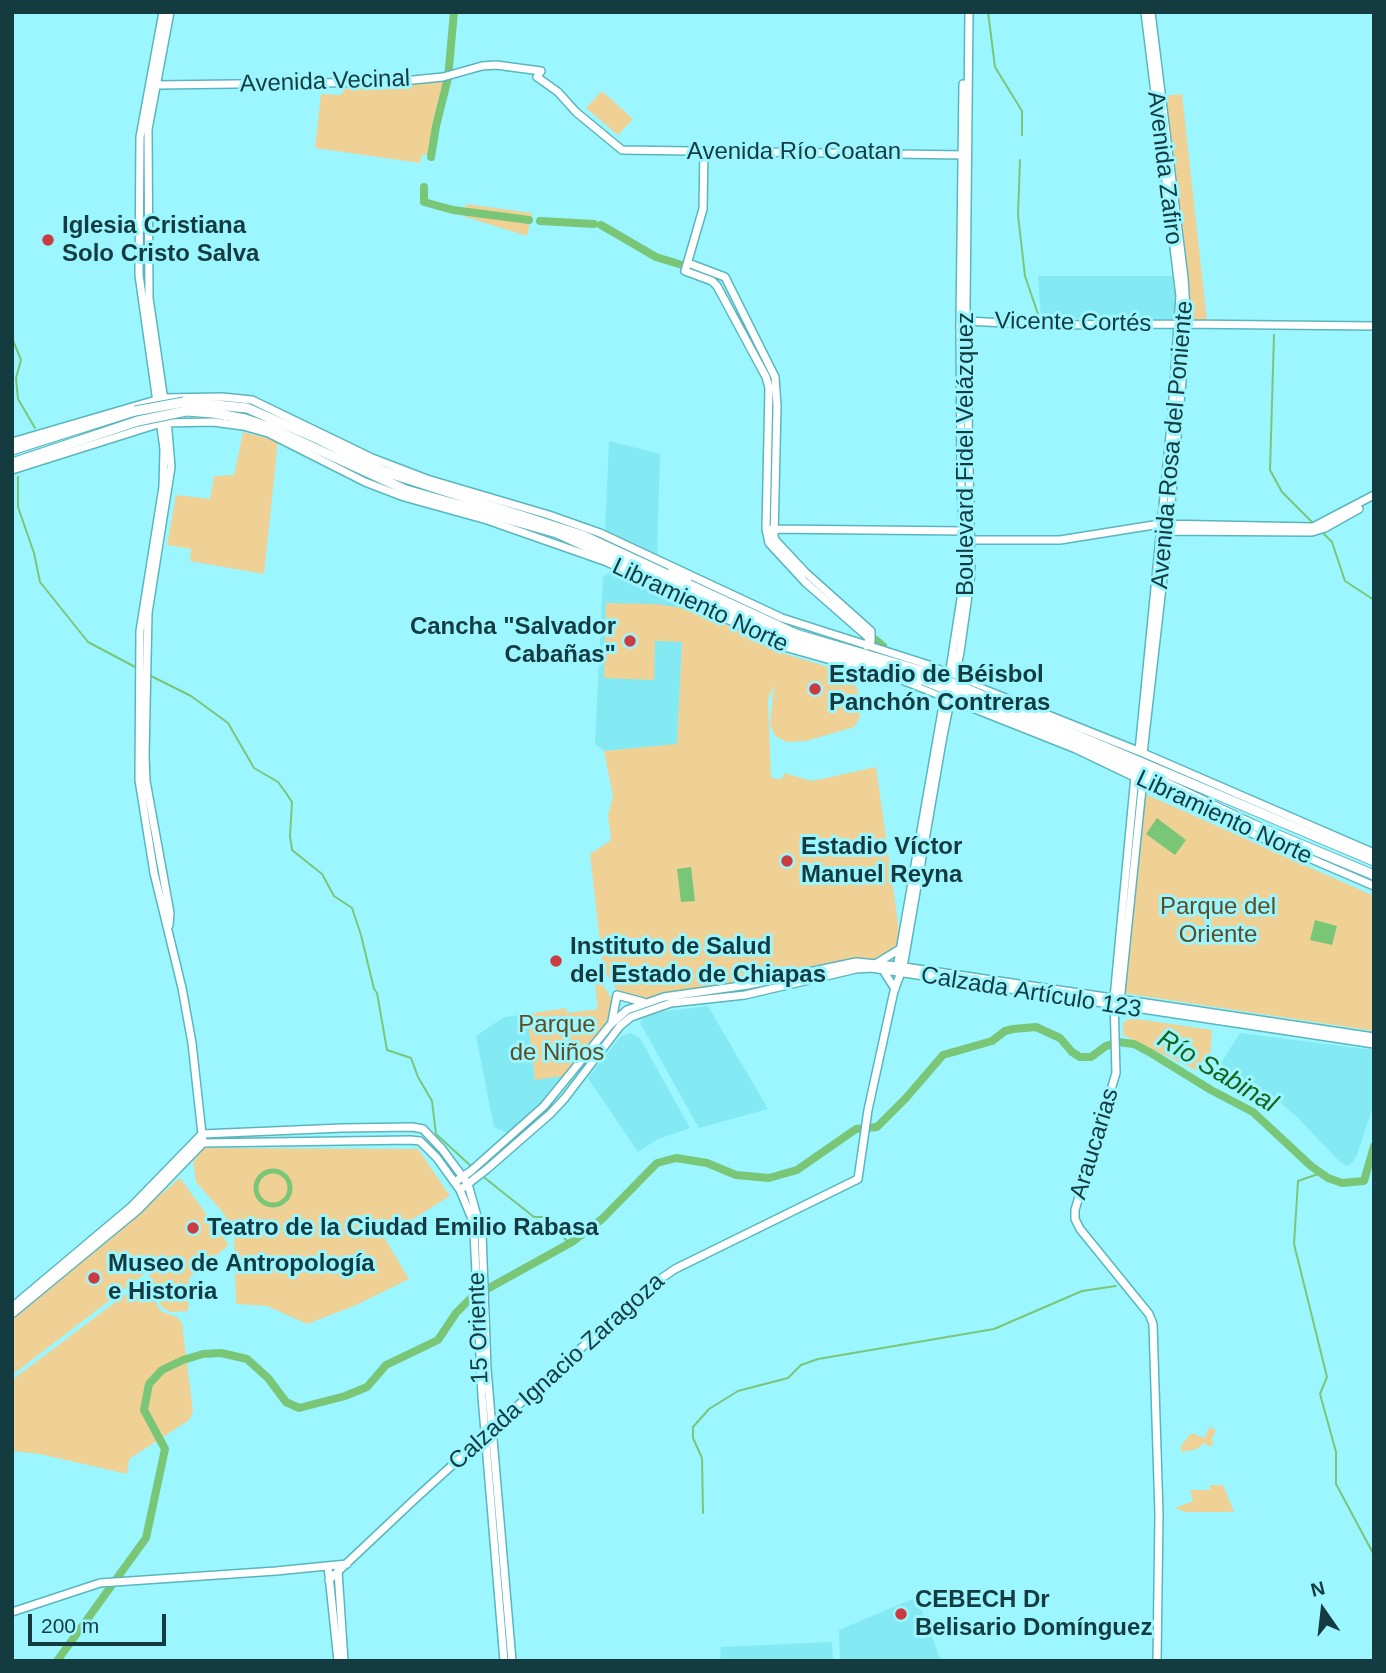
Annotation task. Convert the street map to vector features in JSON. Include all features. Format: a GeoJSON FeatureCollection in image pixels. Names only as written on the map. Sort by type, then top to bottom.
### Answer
{"type":"FeatureCollection","features":[{"type":"Feature","properties":{"kind":"highway","name":"Libramiento Norte"},"geometry":{"type":"LineString","coordinates":[[12,450],[134,418],[186,411],[247,408],[383,471],[584,536],[796,634],[925,676]]}},
{"type":"Feature","properties":{"kind":"highway","name":"Libramiento Norte"},"geometry":{"type":"LineString","coordinates":[[186,411],[213,412],[269,427],[379,479],[450,503],[557,533],[793,642],[925,676]]}},
{"type":"Feature","properties":{"kind":"highway","name":"Libramiento Norte"},"geometry":{"type":"LineString","coordinates":[[12,463],[134,418]]}},
{"type":"Feature","properties":{"kind":"highway"},"geometry":{"type":"LineString","coordinates":[[448,493],[475,494]]}},
{"type":"Feature","properties":{"kind":"highway"},"geometry":{"type":"LineString","coordinates":[[450,503],[458,512]]}},
{"type":"Feature","properties":{"kind":"highway"},"geometry":{"type":"LineString","coordinates":[[577,552],[589,547]]}},
{"type":"Feature","properties":{"kind":"highway"},"geometry":{"type":"LineString","coordinates":[[633,568],[647,581]]}},
{"type":"Feature","properties":{"kind":"highway"},"geometry":{"type":"LineString","coordinates":[[673,569],[714,596]]}},
{"type":"Feature","properties":{"kind":"highway"},"geometry":{"type":"LineString","coordinates":[[925,676],[1138,764],[1196,785],[1374,861]]}},
{"type":"Feature","properties":{"kind":"highway"},"geometry":{"type":"LineString","coordinates":[[1138,764],[1229,818],[1374,875]]}},
{"type":"Feature","properties":{"kind":"highway"},"geometry":{"type":"LineString","coordinates":[[1196,785],[1215,785]]}},
{"type":"Feature","properties":{"kind":"street"},"geometry":{"type":"LineString","coordinates":[[163,12],[141,128],[149,298],[164,423],[163,486],[146,605],[142,756],[149,820],[170,913],[169,926],[192,1043],[203,1138]]}},
{"type":"Feature","properties":{"kind":"street"},"geometry":{"type":"LineString","coordinates":[[144,214],[148,120],[170,12]]}},
{"type":"Feature","properties":{"kind":"street","name":"Boulevard Fidel Velázquez"},"geometry":{"type":"LineString","coordinates":[[966,12],[960,308],[967,536]]}},
{"type":"Feature","properties":{"kind":"street","name":"Avenida Zafiro"},"geometry":{"type":"LineString","coordinates":[[1145,12],[1172,203],[1183,324]]}},
{"type":"Feature","properties":{"kind":"street"},"geometry":{"type":"LineString","coordinates":[[1151,12],[1163,136]]}},
{"type":"Feature","properties":{"kind":"street","name":"Avenida Vecinal"},"geometry":{"type":"LineString","coordinates":[[157,85],[393,82],[443,77],[482,66],[492,66],[537,74],[576,112],[622,150]]}},
{"type":"Feature","properties":{"kind":"street","name":"Avenida Río Coatan"},"geometry":{"type":"LineString","coordinates":[[622,150],[963,155]]}},
{"type":"Feature","properties":{"kind":"street"},"geometry":{"type":"LineString","coordinates":[[686,267],[703,209],[704,150]]}},
{"type":"Feature","properties":{"kind":"street","name":"Boulevard Fidel Velázquez"},"geometry":{"type":"LineString","coordinates":[[900,970],[900,949],[952,676],[965,573],[966,321],[963,155]]}},
{"type":"Feature","properties":{"kind":"street"},"geometry":{"type":"LineString","coordinates":[[686,267],[717,286],[766,377],[769,388],[770,529],[776,541],[790,556],[871,631],[868,647]]}},
{"type":"Feature","properties":{"kind":"street"},"geometry":{"type":"LineString","coordinates":[[686,267],[715,271],[725,277],[775,377],[777,406],[769,543],[804,582],[869,638],[868,647]]}},
{"type":"Feature","properties":{"kind":"street","name":"Vicente Cortés"},"geometry":{"type":"LineString","coordinates":[[966,321],[1045,325],[1374,326]]}},
{"type":"Feature","properties":{"kind":"street","name":"Avenida Rosa del Poniente"},"geometry":{"type":"LineString","coordinates":[[1116,1036],[1138,764],[1183,324]]}},
{"type":"Feature","properties":{"kind":"street"},"geometry":{"type":"LineString","coordinates":[[186,411],[179,415],[177,407],[181,402],[195,397]]}},
{"type":"Feature","properties":{"kind":"street"},"geometry":{"type":"LineString","coordinates":[[12,442],[134,418],[160,399],[222,397],[252,400],[372,458],[600,533],[673,569],[802,626],[868,647],[925,676],[952,676],[1138,764],[1215,785],[1374,853]]}},
{"type":"Feature","properties":{"kind":"street","name":"Libramiento Norte"},"geometry":{"type":"LineString","coordinates":[[12,470],[134,418],[164,423],[186,411],[268,433],[354,477],[404,497],[458,512],[607,562],[788,648],[925,676],[947,698],[1076,748],[1138,764],[1229,818],[1374,886]]}},
{"type":"Feature","properties":{"kind":"street"},"geometry":{"type":"LineString","coordinates":[[1318,528],[1374,495]]}},
{"type":"Feature","properties":{"kind":"street"},"geometry":{"type":"LineString","coordinates":[[770,529],[1060,540],[1162,528],[1301,533],[1318,528],[1374,500]]}},
{"type":"Feature","properties":{"kind":"street"},"geometry":{"type":"LineString","coordinates":[[965,704],[961,699],[962,692],[965,687],[973,685]]}},
{"type":"Feature","properties":{"kind":"street","name":"Boulevard Fidel Velázquez"},"geometry":{"type":"LineString","coordinates":[[900,970],[947,698]]}},
{"type":"Feature","properties":{"kind":"street"},"geometry":{"type":"LineString","coordinates":[[876,963],[900,949]]}},
{"type":"Feature","properties":{"kind":"street"},"geometry":{"type":"LineString","coordinates":[[462,1181],[535,1114],[611,1024],[627,1010],[673,995],[748,985],[856,962],[876,963],[900,970]]}},
{"type":"Feature","properties":{"kind":"street"},"geometry":{"type":"LineString","coordinates":[[462,1181],[478,1177],[542,1121],[565,1098],[620,1026],[631,1017],[657,1006],[745,995],[836,972],[871,968],[900,970]]}},
{"type":"Feature","properties":{"kind":"street"},"geometry":{"type":"LineString","coordinates":[[883,970],[896,986]]}},
{"type":"Feature","properties":{"kind":"street","name":"Calzada Ignacio Zaragoza"},"geometry":{"type":"LineString","coordinates":[[338,1569],[347,1564],[646,1289],[675,1269],[858,1179],[867,1115],[900,970]]}},
{"type":"Feature","properties":{"kind":"street","name":"Calzada Artículo 123"},"geometry":{"type":"LineString","coordinates":[[900,970],[1374,1037]]}},
{"type":"Feature","properties":{"kind":"street"},"geometry":{"type":"LineString","coordinates":[[611,1024],[617,995],[644,1003]]}},
{"type":"Feature","properties":{"kind":"street","name":"Calzada Artículo 123"},"geometry":{"type":"LineString","coordinates":[[1117,1002],[1374,1044]]}},
{"type":"Feature","properties":{"kind":"street","name":"Araucarias"},"geometry":{"type":"LineString","coordinates":[[1116,1036],[1116,1073],[1075,1210],[1075,1219],[1151,1319],[1155,1343],[1158,1462],[1157,1661]]}},
{"type":"Feature","properties":{"kind":"street"},"geometry":{"type":"LineString","coordinates":[[535,1114],[542,1121]]}},
{"type":"Feature","properties":{"kind":"street"},"geometry":{"type":"LineString","coordinates":[[12,1314],[135,1208],[203,1138],[412,1127],[424,1129],[433,1137],[462,1181]]}},
{"type":"Feature","properties":{"kind":"street"},"geometry":{"type":"LineString","coordinates":[[203,1138],[410,1140],[427,1146],[462,1181]]}},
{"type":"Feature","properties":{"kind":"street","name":"15 Oriente"},"geometry":{"type":"LineString","coordinates":[[462,1181],[460,1190],[472,1219],[481,1275]]}},
{"type":"Feature","properties":{"kind":"street","name":"15 Oriente"},"geometry":{"type":"LineString","coordinates":[[462,1181],[482,1234],[481,1301],[489,1432]]}},
{"type":"Feature","properties":{"kind":"street"},"geometry":{"type":"LineString","coordinates":[[12,1307],[135,1208]]}},
{"type":"Feature","properties":{"kind":"street"},"geometry":{"type":"LineString","coordinates":[[489,1432],[504,1661]]}},
{"type":"Feature","properties":{"kind":"street"},"geometry":{"type":"LineString","coordinates":[[489,1432],[500,1510],[512,1661]]}},
{"type":"Feature","properties":{"kind":"street"},"geometry":{"type":"LineString","coordinates":[[328,1566],[338,1661]]}},
{"type":"Feature","properties":{"kind":"street"},"geometry":{"type":"LineString","coordinates":[[12,1612],[100,1583],[328,1566],[338,1569]]}},
{"type":"Feature","properties":{"kind":"street"},"geometry":{"type":"LineString","coordinates":[[329,1580],[338,1569]]}},
{"type":"Feature","properties":{"kind":"street"},"geometry":{"type":"LineString","coordinates":[[338,1569],[344,1661]]}},
{"type":"Feature","properties":{"kind":"shaded area"},"geometry":{"type":"Polygon","coordinates":[[[1038,276],[1174,276],[1177,319],[1041,318],[1038,276]]]}},
{"type":"Feature","properties":{"kind":"shaded area"},"geometry":{"type":"Polygon","coordinates":[[[609,441],[660,454],[657,558],[605,532],[609,441]]]}},
{"type":"Feature","properties":{"kind":"shaded area"},"geometry":{"type":"Polygon","coordinates":[[[611,572],[684,604],[677,744],[604,751],[595,744],[603,577],[611,572]]]}},
{"type":"Feature","properties":{"kind":"shaded area"},"geometry":{"type":"Polygon","coordinates":[[[1157,818],[1186,840],[1175,855],[1146,834],[1157,818]]]}},
{"type":"Feature","properties":{"kind":"shaded area"},"geometry":{"type":"Polygon","coordinates":[[[691,867],[695,901],[681,902],[677,869],[691,867]]]}},
{"type":"Feature","properties":{"kind":"shaded area"},"geometry":{"type":"Polygon","coordinates":[[[1315,920],[1337,926],[1332,945],[1310,940],[1315,920]]]}},
{"type":"Feature","properties":{"kind":"shaded area"},"geometry":{"type":"Polygon","coordinates":[[[708,1006],[768,1109],[699,1128],[640,1023],[643,1018],[658,1012],[708,1006]]]}},
{"type":"Feature","properties":{"kind":"shaded area"},"geometry":{"type":"Polygon","coordinates":[[[527,1014],[535,1079],[563,1076],[538,1107],[509,1133],[494,1127],[476,1036],[504,1017],[527,1014]]]}},
{"type":"Feature","properties":{"kind":"shaded area"},"geometry":{"type":"Polygon","coordinates":[[[630,1033],[640,1038],[690,1128],[658,1139],[638,1152],[588,1078],[620,1037],[630,1033]]]}},
{"type":"Feature","properties":{"kind":"shaded area"},"geometry":{"type":"Polygon","coordinates":[[[1240,1033],[1374,1050],[1374,1104],[1353,1162],[1347,1166],[1340,1162],[1275,1098],[1214,1074],[1240,1033]]]}},
{"type":"Feature","properties":{"kind":"shaded area","name":"CEBECH Dr Belisario Domínguez"},"geometry":{"type":"Polygon","coordinates":[[[917,1597],[941,1661],[840,1661],[839,1630],[917,1597]]]}},
{"type":"Feature","properties":{"kind":"shaded area"},"geometry":{"type":"Polygon","coordinates":[[[832,1642],[833,1661],[720,1661],[721,1647],[832,1642]]]}},
{"type":"Feature","properties":{"kind":"green space"},"geometry":{"type":"Polygon","coordinates":[[[445,80],[430,156],[422,154],[420,163],[315,148],[321,94],[341,95],[345,88],[385,87],[445,80]]]}},
{"type":"Feature","properties":{"kind":"green space"},"geometry":{"type":"Polygon","coordinates":[[[602,91],[633,119],[618,135],[586,108],[602,91]]]}},
{"type":"Feature","properties":{"kind":"green space"},"geometry":{"type":"Polygon","coordinates":[[[1182,94],[1207,321],[1189,323],[1164,96],[1182,94]]]}},
{"type":"Feature","properties":{"kind":"green space"},"geometry":{"type":"Polygon","coordinates":[[[466,204],[532,213],[527,236],[463,216],[466,204]]]}},
{"type":"Feature","properties":{"kind":"green space"},"geometry":{"type":"Polygon","coordinates":[[[243,432],[278,441],[264,574],[190,561],[191,549],[167,545],[176,495],[210,499],[214,476],[234,475],[243,432]]]}},
{"type":"Feature","properties":{"kind":"green space"},"geometry":{"type":"Polygon","coordinates":[[[606,603],[656,604],[683,608],[684,604],[788,655],[852,674],[862,705],[854,727],[806,741],[787,742],[775,736],[770,724],[774,685],[768,700],[771,778],[782,779],[784,773],[812,781],[876,767],[900,937],[898,947],[877,960],[864,958],[747,983],[669,993],[642,1000],[618,992],[603,969],[590,854],[611,840],[608,816],[613,796],[604,751],[677,744],[682,642],[655,639],[654,680],[604,678],[606,603]]]}},
{"type":"Feature","properties":{"kind":"green space","name":"Parque del Oriente"},"geometry":{"type":"Polygon","coordinates":[[[1143,793],[1374,896],[1374,1031],[1123,993],[1143,793]]]}},
{"type":"Feature","properties":{"kind":"green space","name":"Parque de Niños"},"geometry":{"type":"Polygon","coordinates":[[[593,969],[613,1001],[613,1010],[563,1076],[535,1080],[527,1014],[566,1008],[567,1013],[598,1009],[593,969]]]}},
{"type":"Feature","properties":{"kind":"green space"},"geometry":{"type":"Polygon","coordinates":[[[1130,1018],[1212,1030],[1209,1072],[1206,1075],[1123,1035],[1123,1023],[1130,1018]]]}},
{"type":"Feature","properties":{"kind":"green space"},"geometry":{"type":"Polygon","coordinates":[[[204,1148],[418,1149],[450,1196],[384,1237],[409,1279],[354,1306],[307,1324],[267,1306],[236,1304],[234,1239],[224,1214],[196,1182],[193,1162],[204,1148]]]}},
{"type":"Feature","properties":{"kind":"green space"},"geometry":{"type":"Polygon","coordinates":[[[180,1178],[229,1245],[189,1278],[188,1311],[170,1312],[162,1307],[148,1271],[12,1375],[12,1319],[180,1178]]]}},
{"type":"Feature","properties":{"kind":"green space"},"geometry":{"type":"Polygon","coordinates":[[[146,1279],[160,1311],[177,1317],[182,1323],[193,1411],[189,1420],[129,1459],[127,1474],[40,1454],[12,1451],[12,1380],[146,1279]]]}},
{"type":"Feature","properties":{"kind":"green space"},"geometry":{"type":"Polygon","coordinates":[[[1210,1427],[1216,1430],[1211,1440],[1214,1442],[1210,1447],[1204,1443],[1197,1449],[1181,1452],[1181,1446],[1191,1433],[1204,1438],[1210,1427]]]}},
{"type":"Feature","properties":{"kind":"green space"},"geometry":{"type":"Polygon","coordinates":[[[1210,1485],[1223,1485],[1234,1512],[1185,1512],[1175,1508],[1193,1501],[1190,1490],[1210,1490],[1210,1485]]]}},
{"type":"Feature","properties":{"kind":"waterway"},"geometry":{"type":"LineString","coordinates":[[431,157],[448,78],[454,12]]}},
{"type":"Feature","properties":{"kind":"waterway"},"geometry":{"type":"LineString","coordinates":[[988,12],[995,67],[1022,111],[1022,135]]}},
{"type":"Feature","properties":{"kind":"waterway"},"geometry":{"type":"LineString","coordinates":[[1020,160],[1018,215],[1025,276],[1040,320]]}},
{"type":"Feature","properties":{"kind":"waterway"},"geometry":{"type":"LineString","coordinates":[[424,187],[424,202],[453,210],[529,220]]}},
{"type":"Feature","properties":{"kind":"waterway"},"geometry":{"type":"LineString","coordinates":[[540,221],[594,224]]}},
{"type":"Feature","properties":{"kind":"waterway"},"geometry":{"type":"LineString","coordinates":[[601,225],[656,257],[682,265]]}},
{"type":"Feature","properties":{"kind":"waterway"},"geometry":{"type":"LineString","coordinates":[[1274,335],[1270,470],[1282,492],[1314,524]]}},
{"type":"Feature","properties":{"kind":"waterway"},"geometry":{"type":"LineString","coordinates":[[12,338],[21,360],[16,378],[18,399],[35,428]]}},
{"type":"Feature","properties":{"kind":"waterway"},"geometry":{"type":"LineString","coordinates":[[773,393],[773,450]]}},
{"type":"Feature","properties":{"kind":"waterway"},"geometry":{"type":"LineString","coordinates":[[770,525],[772,459]]}},
{"type":"Feature","properties":{"kind":"waterway"},"geometry":{"type":"LineString","coordinates":[[18,477],[18,507],[34,553],[40,582],[88,642],[137,668]]}},
{"type":"Feature","properties":{"kind":"waterway"},"geometry":{"type":"LineString","coordinates":[[1323,533],[1332,542],[1345,581],[1374,600]]}},
{"type":"Feature","properties":{"kind":"waterway"},"geometry":{"type":"LineString","coordinates":[[876,640],[883,646]]}},
{"type":"Feature","properties":{"kind":"waterway"},"geometry":{"type":"LineString","coordinates":[[151,676],[191,696],[228,723],[254,768],[278,782],[292,802],[292,850],[322,874],[334,896],[352,908],[377,993],[387,1050],[411,1058],[432,1101],[436,1134],[472,1167]]}},
{"type":"Feature","properties":{"kind":"waterway","name":"Río Sabinal"},"geometry":{"type":"LineString","coordinates":[[57,1661],[146,1538],[165,1449],[144,1410],[149,1384],[162,1370],[203,1354],[221,1353],[247,1359],[268,1378],[286,1402],[299,1408],[345,1396],[367,1387],[386,1365],[438,1340],[456,1313],[471,1298],[572,1242],[602,1219],[657,1163],[676,1158],[707,1163],[736,1175],[769,1178],[797,1170],[856,1129],[877,1127],[943,1055],[992,1041],[1005,1031],[1036,1027],[1060,1038],[1080,1057],[1091,1057],[1106,1046],[1118,1042],[1134,1044],[1253,1112],[1311,1166],[1328,1178],[1342,1183],[1364,1181],[1374,1146]]}},
{"type":"Feature","properties":{"kind":"waterway"},"geometry":{"type":"LineString","coordinates":[[273,1171],[285,1176],[290,1188],[285,1200],[273,1205],[261,1200],[256,1188],[261,1176],[273,1171]]}},
{"type":"Feature","properties":{"kind":"waterway"},"geometry":{"type":"LineString","coordinates":[[1321,1173],[1298,1181],[1294,1244],[1327,1377],[1320,1394],[1336,1452],[1336,1484],[1374,1555]]}},
{"type":"Feature","properties":{"kind":"waterway"},"geometry":{"type":"LineString","coordinates":[[481,1175],[534,1217],[545,1217],[569,1243]]}},
{"type":"Feature","properties":{"kind":"waterway"},"geometry":{"type":"LineString","coordinates":[[703,1513],[702,1458],[693,1438],[693,1427],[709,1409],[738,1391],[788,1378],[801,1365],[818,1359],[994,1329],[1082,1291],[1116,1286]]}},
{"type":"Feature","properties":{"kind":"place","name":"Iglesia Cristiana Solo Cristo Salva"},"geometry":{"type":"Point","coordinates":[48,240]}},
{"type":"Feature","properties":{"kind":"place","name":"Cancha \"Salvador Cabañas\""},"geometry":{"type":"Point","coordinates":[630,641]}},
{"type":"Feature","properties":{"kind":"place","name":"Estadio de Béisbol Panchón Contreras"},"geometry":{"type":"Point","coordinates":[815,689]}},
{"type":"Feature","properties":{"kind":"place","name":"Estadio Víctor Manuel Reyna"},"geometry":{"type":"Point","coordinates":[787,861]}},
{"type":"Feature","properties":{"kind":"place","name":"Instituto de Salud del Estado de Chiapas"},"geometry":{"type":"Point","coordinates":[556,961]}},
{"type":"Feature","properties":{"kind":"place","name":"Teatro de la Ciudad Emilio Rabasa"},"geometry":{"type":"Point","coordinates":[193,1228]}},
{"type":"Feature","properties":{"kind":"place","name":"Museo de Antropología e Historia"},"geometry":{"type":"Point","coordinates":[94,1278]}},
{"type":"Feature","properties":{"kind":"place","name":"CEBECH Dr Belisario Domínguez"},"geometry":{"type":"Point","coordinates":[901,1614]}}]}
